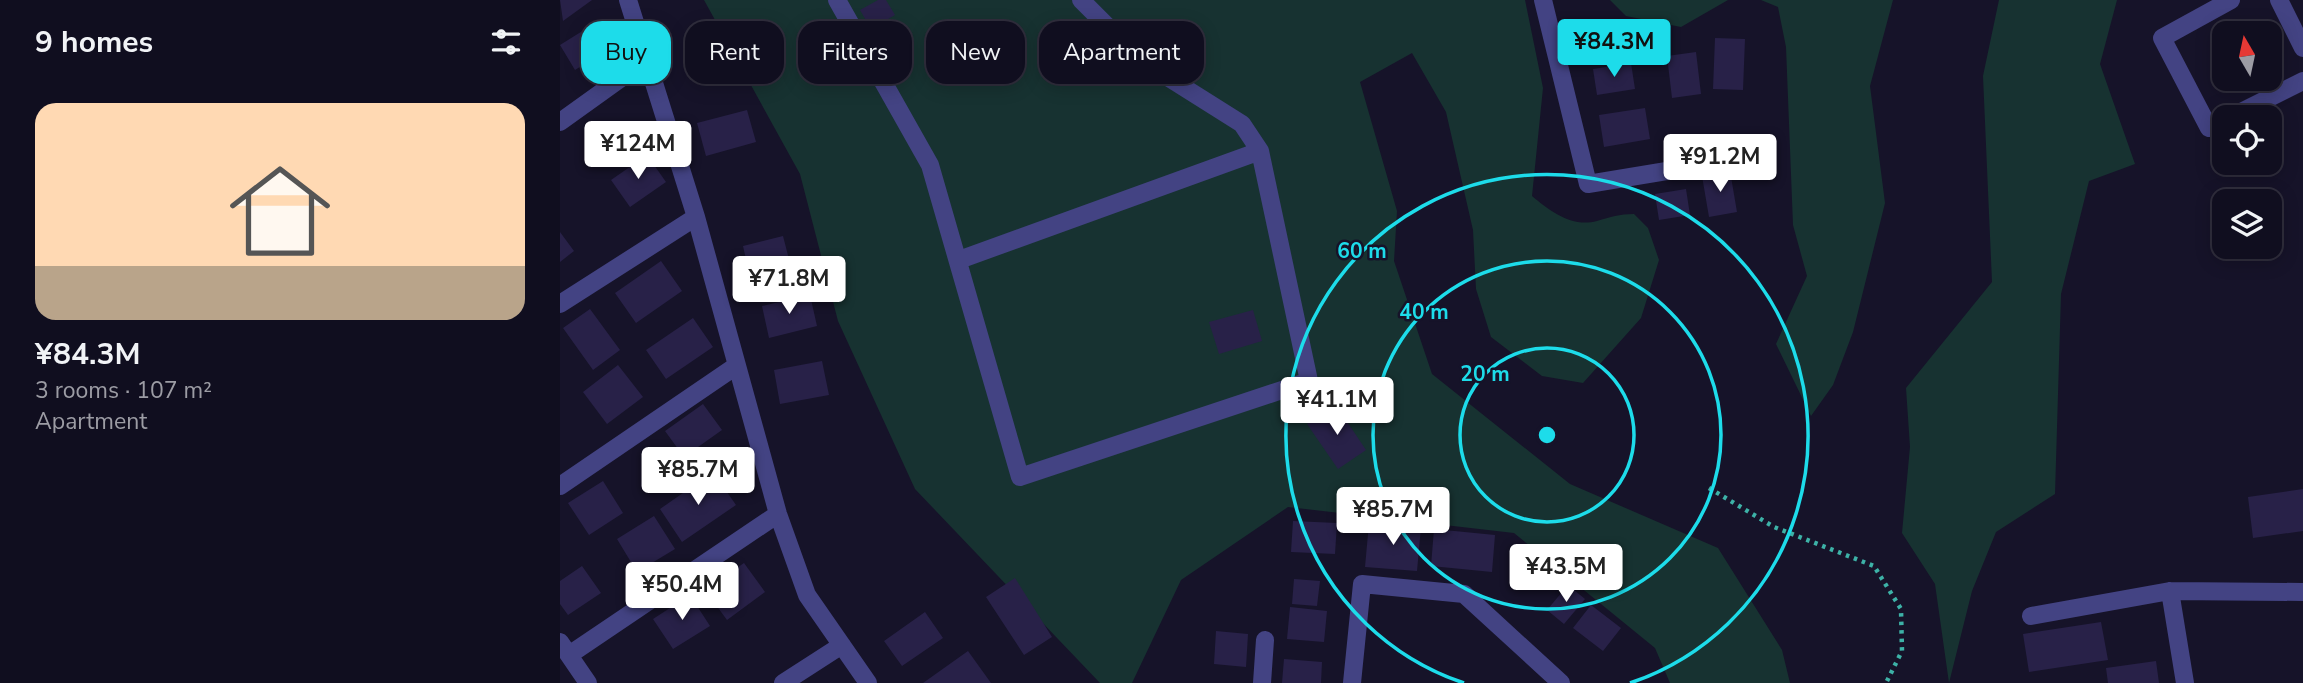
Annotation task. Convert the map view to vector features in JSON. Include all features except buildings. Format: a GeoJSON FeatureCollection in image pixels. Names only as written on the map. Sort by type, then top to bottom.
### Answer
{"type":"FeatureCollection","features":[{"type":"Feature","properties":{"kind":"street"},"geometry":{"type":"LineString","coordinates":[[628,0],[634,21]]}},
{"type":"Feature","properties":{"kind":"street"},"geometry":{"type":"LineString","coordinates":[[836,0],[930,165],[1020,477],[1309,381],[1260,150],[1242,124],[1142,61],[1081,0]]}},
{"type":"Feature","properties":{"kind":"street"},"geometry":{"type":"LineString","coordinates":[[1543,0],[1588,184],[1709,164]]}},
{"type":"Feature","properties":{"kind":"street"},"geometry":{"type":"LineString","coordinates":[[2212,127],[2209,128],[2162,38],[2231,0]]}},
{"type":"Feature","properties":{"kind":"street"},"geometry":{"type":"LineString","coordinates":[[2278,0],[2303,48]]}},
{"type":"Feature","properties":{"kind":"street"},"geometry":{"type":"LineString","coordinates":[[2255,105],[2303,81]]}},
{"type":"Feature","properties":{"kind":"street"},"geometry":{"type":"LineString","coordinates":[[560,122],[613,84]]}},
{"type":"Feature","properties":{"kind":"street"},"geometry":{"type":"LineString","coordinates":[[653,84],[696,217],[778,514],[807,595],[868,683]]}},
{"type":"Feature","properties":{"kind":"street"},"geometry":{"type":"LineString","coordinates":[[959,260],[1260,150]]}},
{"type":"Feature","properties":{"kind":"street"},"geometry":{"type":"LineString","coordinates":[[560,304],[696,217]]}},
{"type":"Feature","properties":{"kind":"street"},"geometry":{"type":"LineString","coordinates":[[560,486],[736,366]]}},
{"type":"Feature","properties":{"kind":"street"},"geometry":{"type":"LineString","coordinates":[[588,683],[565,648],[778,514]]}},
{"type":"Feature","properties":{"kind":"street"},"geometry":{"type":"LineString","coordinates":[[1352,683],[1362,584],[1464,594],[1561,683]]}},
{"type":"Feature","properties":{"kind":"street"},"geometry":{"type":"LineString","coordinates":[[2170,591],[2185,683]]}},
{"type":"Feature","properties":{"kind":"street"},"geometry":{"type":"LineString","coordinates":[[2031,616],[2170,591],[2303,592]]}},
{"type":"Feature","properties":{"kind":"street"},"geometry":{"type":"LineString","coordinates":[[1262,683],[1265,640]]}},
{"type":"Feature","properties":{"kind":"street"},"geometry":{"type":"LineString","coordinates":[[783,683],[842,645]]}},
{"type":"Feature","properties":{"kind":"path"},"geometry":{"type":"LineString","coordinates":[[1709,488],[1774,527],[1874,566],[1901,609],[1902,651],[1886,683]]}},
{"type":"Feature","properties":{"kind":"green space"},"geometry":{"type":"Polygon","coordinates":[[[704,0],[1525,0],[1543,88],[1532,196],[1562,217],[1579,222],[1588,223],[1634,214],[1648,228],[1659,260],[1641,318],[1583,383],[1542,376],[1491,337],[1476,289],[1473,230],[1446,112],[1412,53],[1360,82],[1397,211],[1394,261],[1432,374],[1570,484],[1718,548],[1782,650],[1790,683],[1670,683],[1655,648],[1514,533],[1288,507],[1181,580],[1132,683],[1100,683],[915,489],[838,321],[800,174],[750,84],[784,84],[784,21],[716,21],[704,0]]]}},
{"type":"Feature","properties":{"kind":"green space"},"geometry":{"type":"Polygon","coordinates":[[[1610,0],[1728,0],[1681,27],[1626,16],[1610,0]]]}},
{"type":"Feature","properties":{"kind":"green space"},"geometry":{"type":"Polygon","coordinates":[[[1761,0],[1893,0],[1870,86],[1885,203],[1853,332],[1833,385],[1811,416],[1776,344],[1807,276],[1793,225],[1786,47],[1778,7],[1761,0]]]}},
{"type":"Feature","properties":{"kind":"green space"},"geometry":{"type":"Polygon","coordinates":[[[1999,0],[2117,0],[2100,64],[2135,164],[2089,181],[2061,294],[2055,494],[1996,532],[1972,591],[1949,683],[1935,584],[1902,533],[1910,447],[1906,388],[1992,282],[1983,76],[1999,0]]]}}]}
